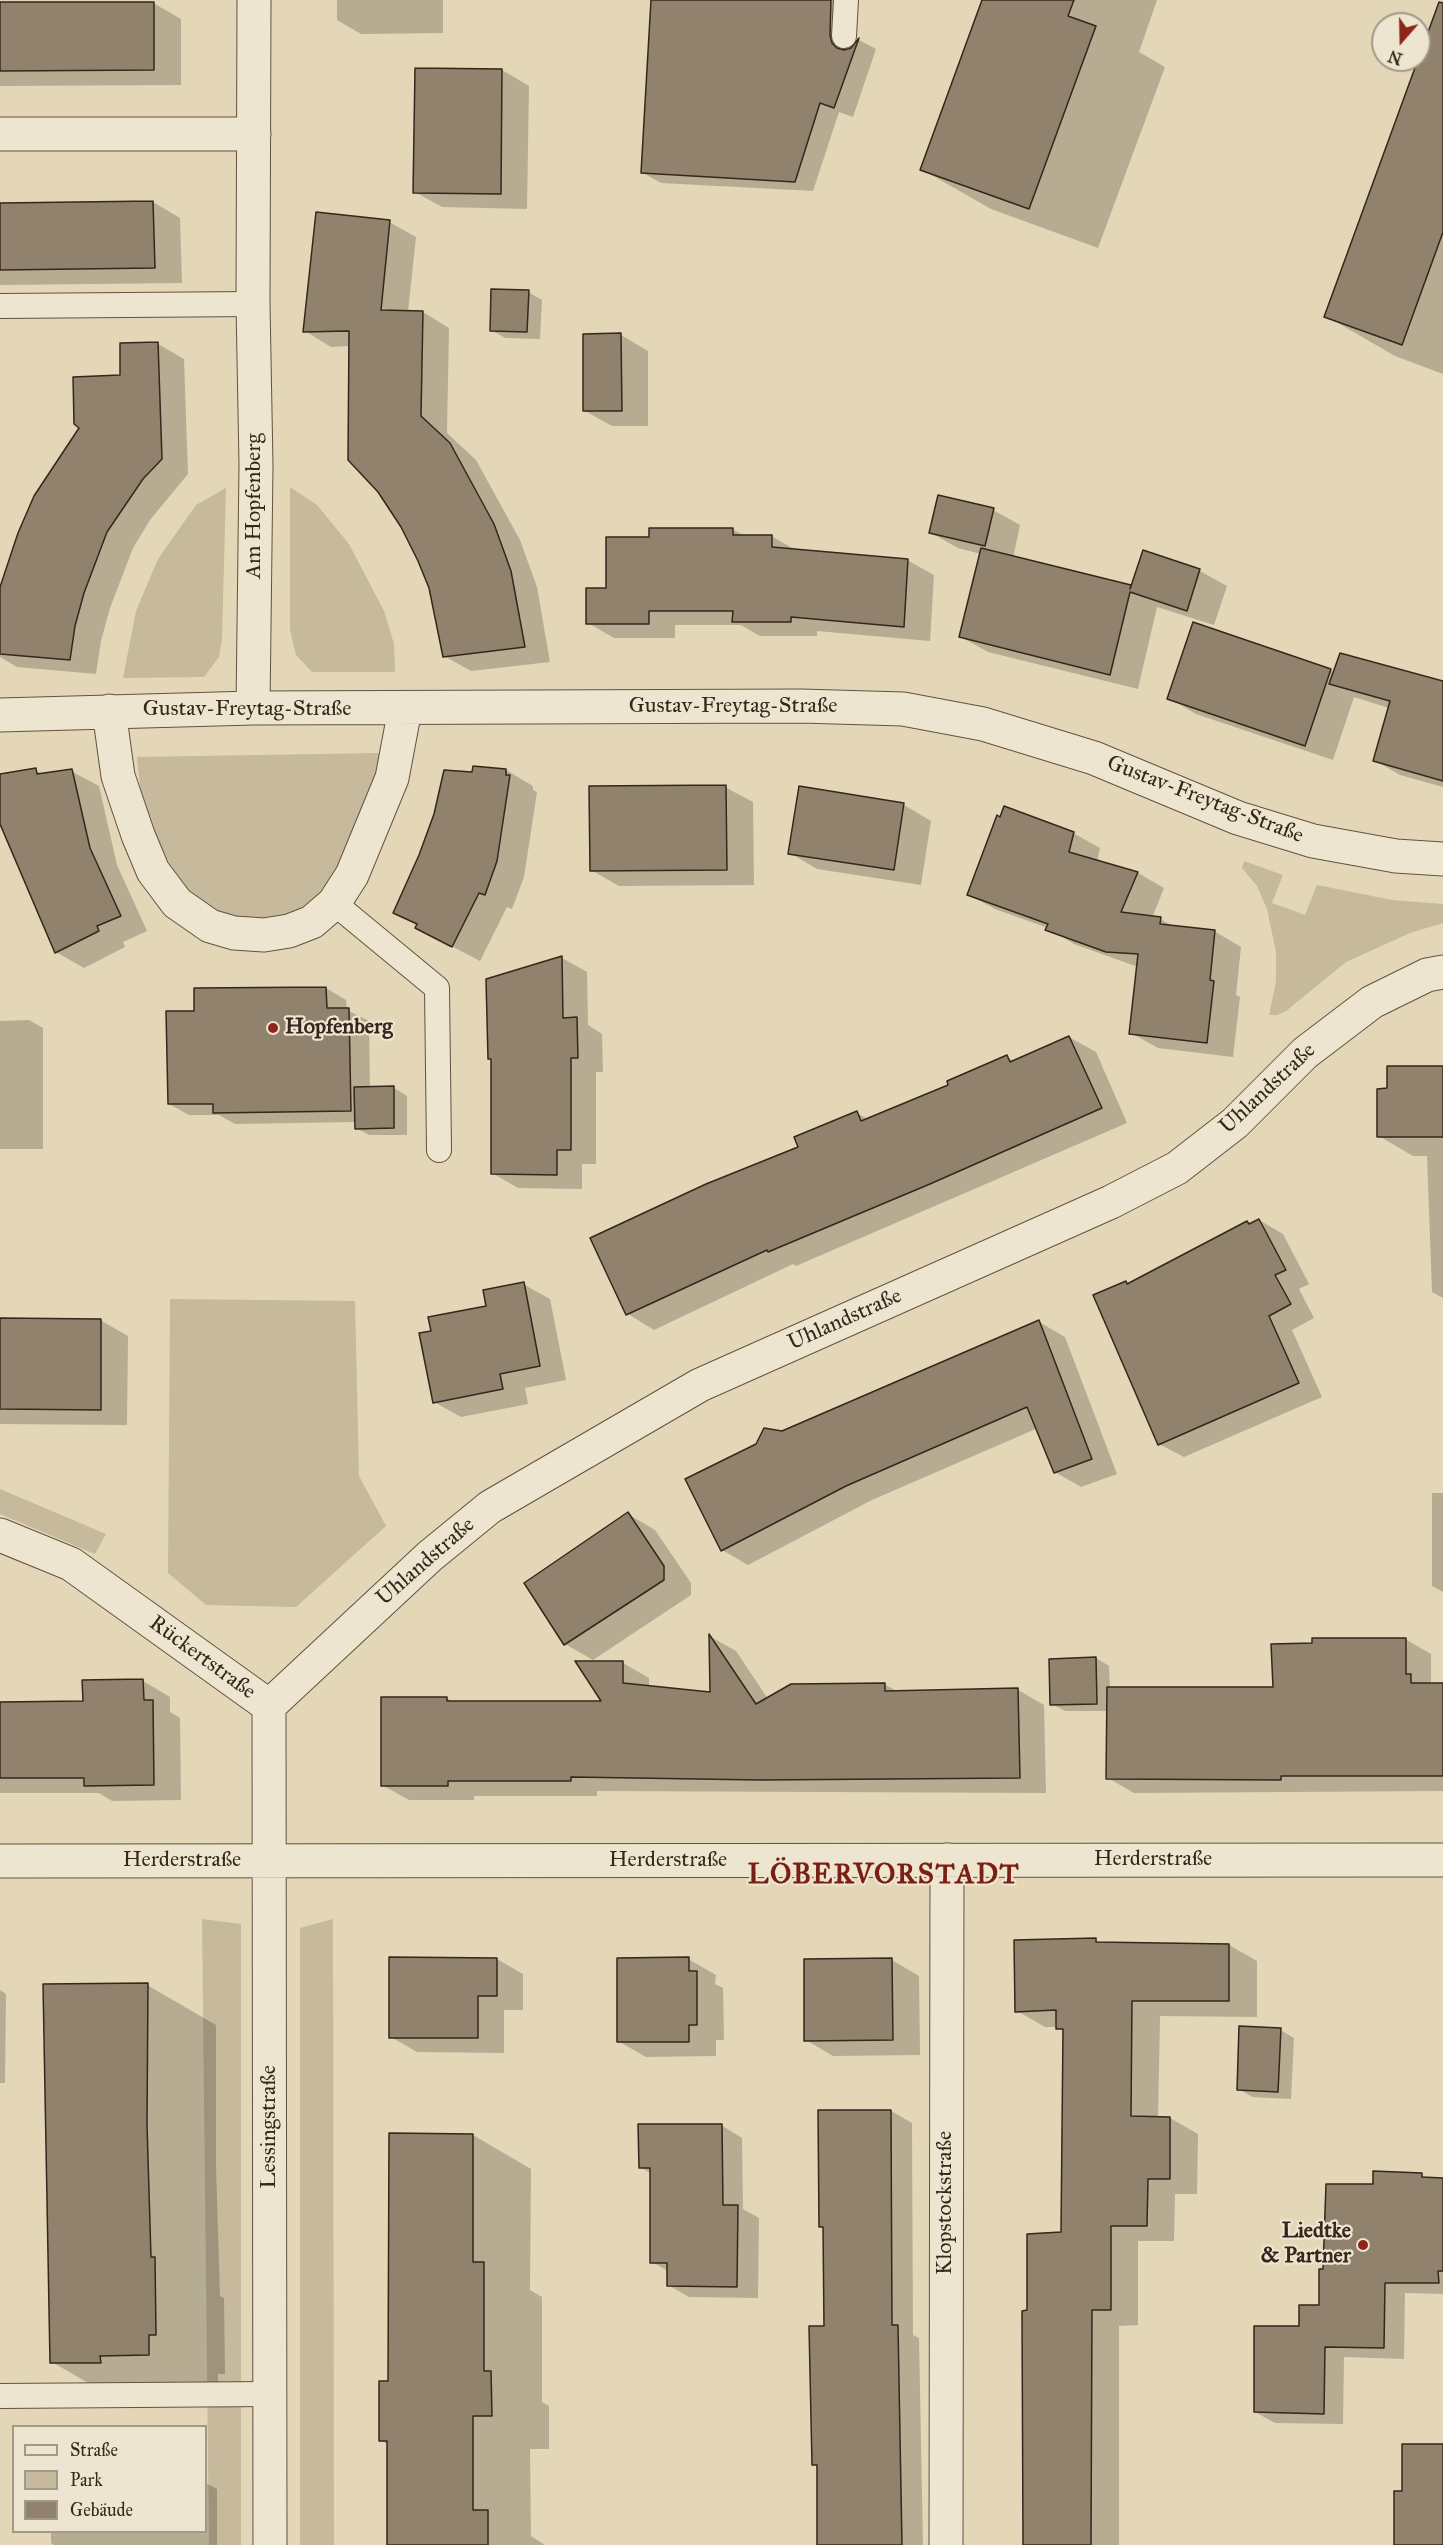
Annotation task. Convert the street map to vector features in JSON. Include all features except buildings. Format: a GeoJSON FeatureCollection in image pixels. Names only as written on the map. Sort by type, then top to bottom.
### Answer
{"type":"FeatureCollection","features":[{"type":"Feature","properties":{"kind":"street","name":"Am Hopfenberg"},"geometry":{"type":"LineString","coordinates":[[253,708],[256,465],[253,304],[254,0]]}},
{"type":"Feature","properties":{"kind":"street"},"geometry":{"type":"LineString","coordinates":[[0,134],[254,134]]}},
{"type":"Feature","properties":{"kind":"street","name":"Gustav-Freytag-Straße"},"geometry":{"type":"LineString","coordinates":[[0,715],[253,708],[801,706],[903,709],[983,724],[1094,758],[1238,818],[1313,841],[1396,856],[1443,859]]}},
{"type":"Feature","properties":{"kind":"street"},"geometry":{"type":"LineString","coordinates":[[109,711],[118,776],[153,871],[177,903],[210,926],[234,933],[264,935],[290,932],[312,922],[334,903],[352,875],[394,773],[405,709]]}},
{"type":"Feature","properties":{"kind":"street","name":"Uhlandstraße"},"geometry":{"type":"LineString","coordinates":[[269,1706],[430,1556],[490,1507],[700,1385],[1111,1202],[1177,1168],[1235,1123],[1305,1053],[1372,1002],[1427,975],[1443,972]]}},
{"type":"Feature","properties":{"kind":"street","name":"Rückertstraße"},"geometry":{"type":"LineString","coordinates":[[0,1535],[70,1564],[269,1706],[269,1861]]}},
{"type":"Feature","properties":{"kind":"street","name":"Klopstockstraße"},"geometry":{"type":"LineString","coordinates":[[946,1860],[946,2545]]}},
{"type":"Feature","properties":{"kind":"street","name":"Herderstraße"},"geometry":{"type":"LineString","coordinates":[[0,1861],[1443,1860]]}},
{"type":"Feature","properties":{"kind":"street","name":"Lessingstraße"},"geometry":{"type":"LineString","coordinates":[[269,1861],[270,2545]]}},
{"type":"Feature","properties":{"kind":"lane"},"geometry":{"type":"LineString","coordinates":[[844,36],[846,0]]}},
{"type":"Feature","properties":{"kind":"lane"},"geometry":{"type":"LineString","coordinates":[[0,306],[253,304]]}},
{"type":"Feature","properties":{"kind":"lane"},"geometry":{"type":"LineString","coordinates":[[334,903],[437,988],[439,1150]]}},
{"type":"Feature","properties":{"kind":"lane"},"geometry":{"type":"LineString","coordinates":[[0,2396],[271,2394]]}},
{"type":"Feature","properties":{"kind":"green space"},"geometry":{"type":"Polygon","coordinates":[[[290,487],[317,505],[349,544],[384,611],[394,644],[395,672],[312,672],[296,655],[290,630],[290,487]]]}},
{"type":"Feature","properties":{"kind":"green space"},"geometry":{"type":"Polygon","coordinates":[[[226,488],[222,639],[219,657],[204,677],[123,678],[136,611],[158,559],[196,505],[226,488]]]}},
{"type":"Feature","properties":{"kind":"green space"},"geometry":{"type":"Polygon","coordinates":[[[380,753],[371,792],[335,877],[323,893],[310,904],[287,916],[246,922],[203,906],[178,882],[149,821],[140,787],[137,757],[380,753]]]}},
{"type":"Feature","properties":{"kind":"green space"},"geometry":{"type":"Polygon","coordinates":[[[1244,861],[1283,875],[1272,903],[1305,915],[1317,885],[1392,900],[1443,904],[1443,923],[1410,933],[1346,962],[1286,1011],[1277,1015],[1269,1015],[1276,981],[1276,952],[1267,909],[1257,886],[1242,868],[1244,861]]]}},
{"type":"Feature","properties":{"kind":"green space"},"geometry":{"type":"Polygon","coordinates":[[[170,1299],[355,1301],[359,1476],[386,1526],[296,1607],[206,1605],[168,1573],[170,1299]]]}},
{"type":"Feature","properties":{"kind":"green space"},"geometry":{"type":"Polygon","coordinates":[[[0,1489],[106,1534],[95,1554],[0,1514],[0,1489]]]}},
{"type":"Feature","properties":{"kind":"green space"},"geometry":{"type":"Polygon","coordinates":[[[202,1919],[241,1924],[241,2545],[209,2545],[202,1919]]]}},
{"type":"Feature","properties":{"kind":"green space"},"geometry":{"type":"Polygon","coordinates":[[[333,1919],[334,2545],[300,2545],[300,1928],[333,1919]]]}},
{"type":"Feature","properties":{"kind":"place","name":"Hopfenberg"},"geometry":{"type":"Point","coordinates":[273,1028]}},
{"type":"Feature","properties":{"kind":"place","name":"Liedtke & Partner"},"geometry":{"type":"Point","coordinates":[1363,2245]}},
{"type":"Feature","properties":{"kind":"district","name":"LÖBERVORSTADT"},"geometry":{"type":"Point","coordinates":[884,1876]}}]}
